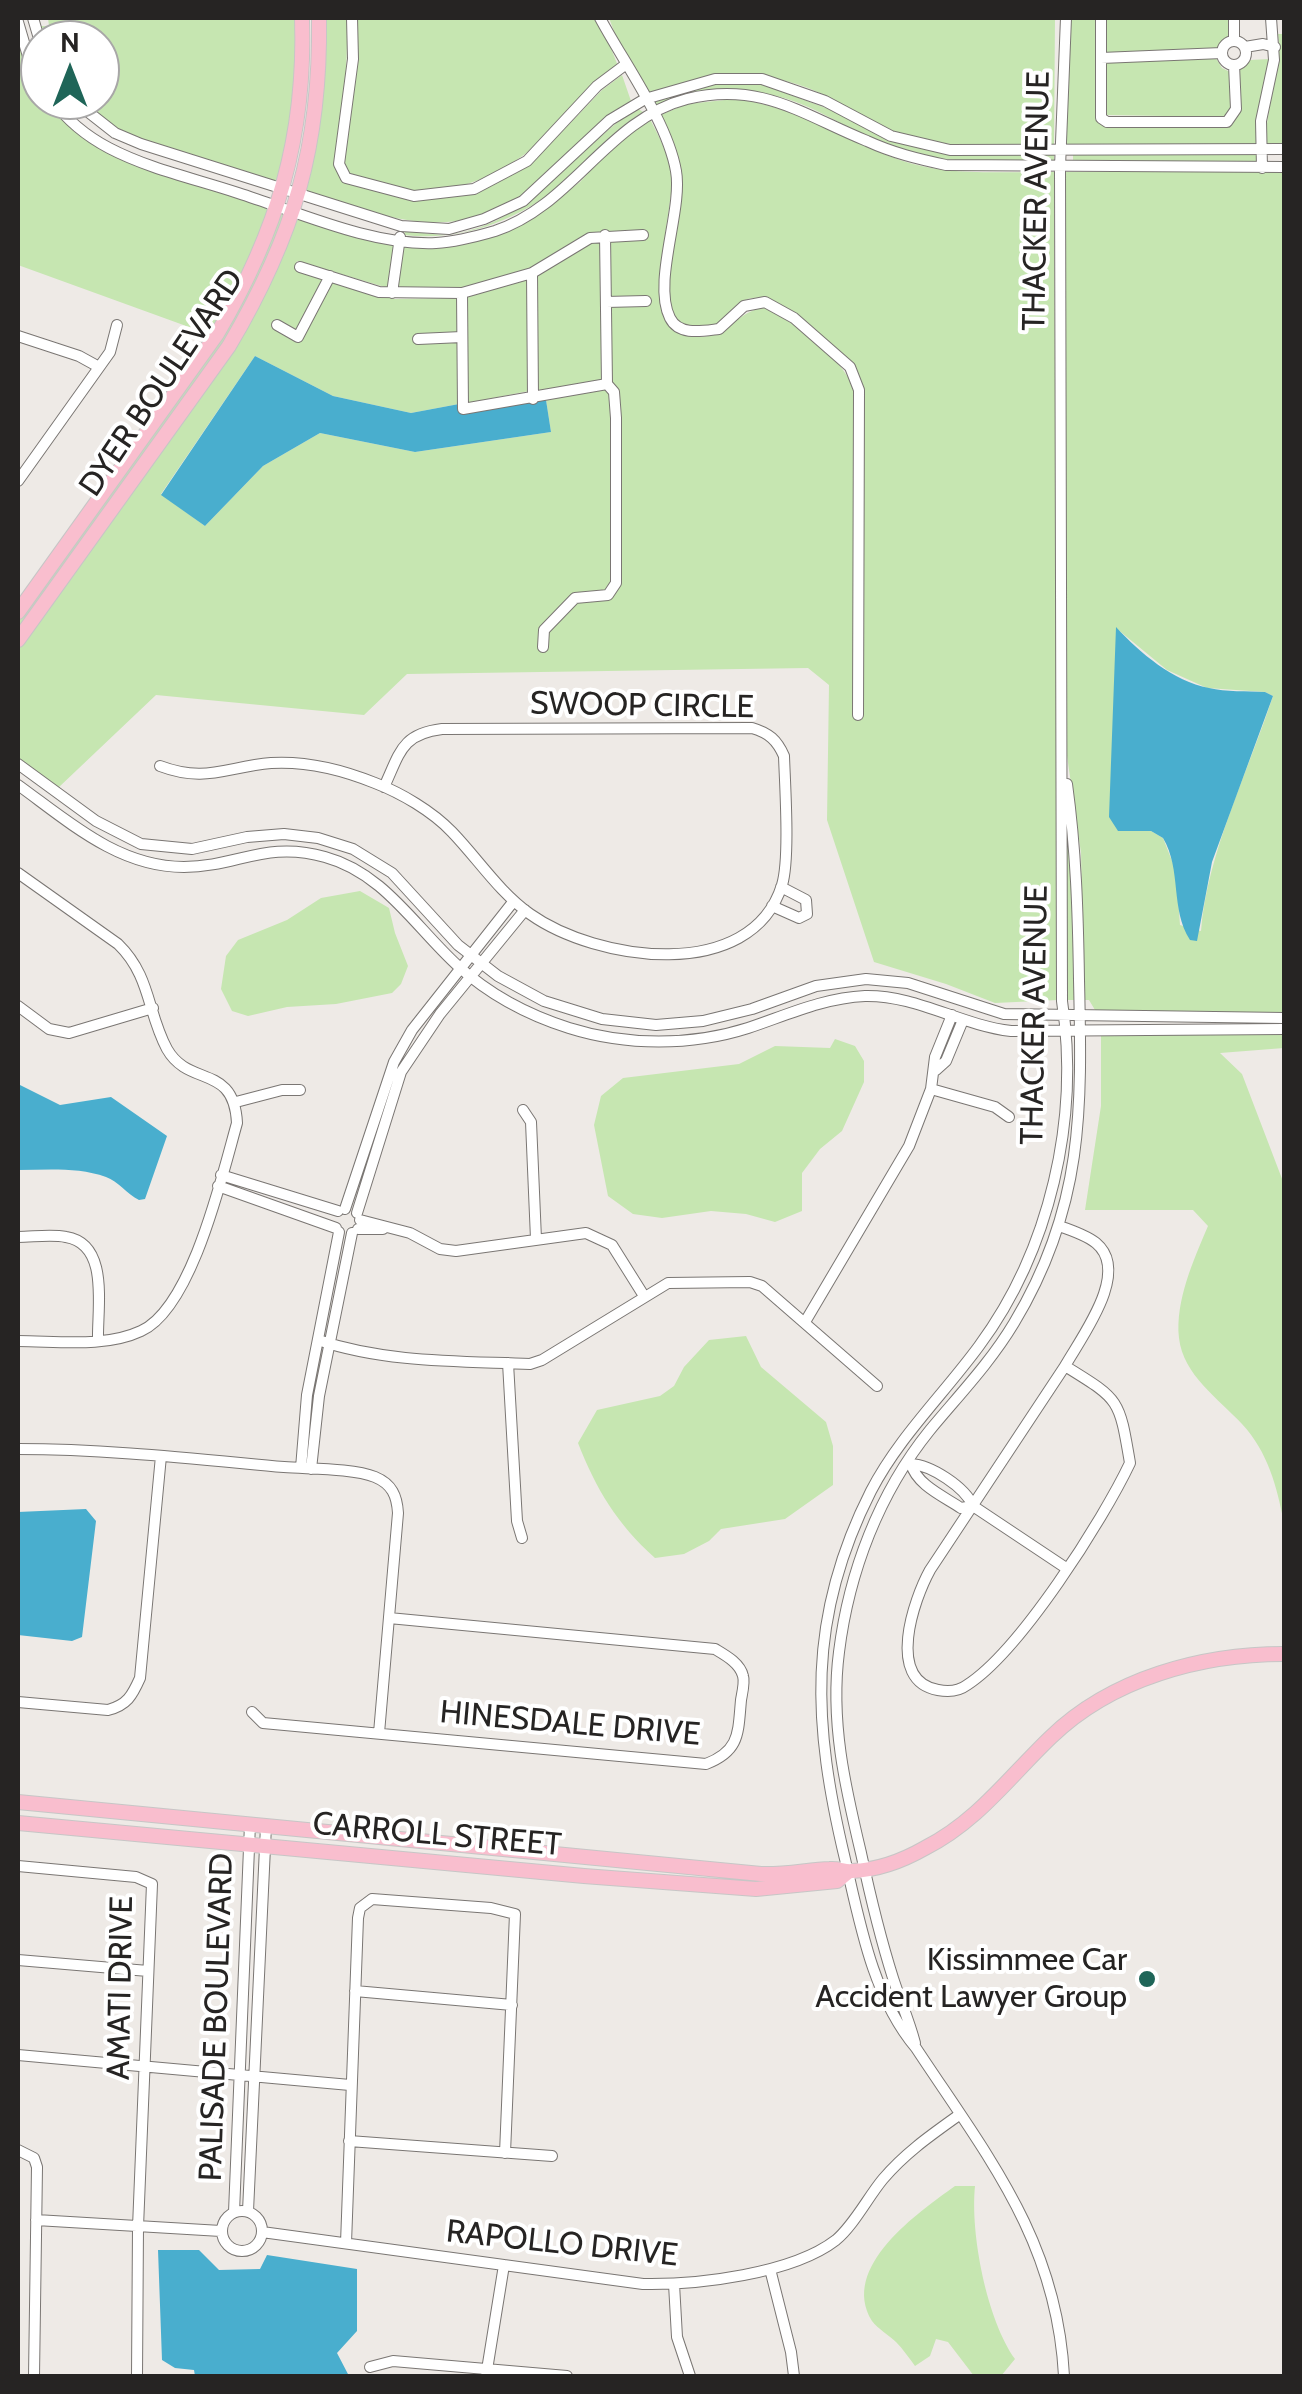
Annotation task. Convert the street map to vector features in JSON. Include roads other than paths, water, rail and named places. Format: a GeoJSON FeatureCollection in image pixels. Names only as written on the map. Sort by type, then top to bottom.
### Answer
{"type":"FeatureCollection","features":[{"type":"Feature","properties":{"kind":"main road","name":"DYER BOULEVARD"},"geometry":{"type":"LineString","coordinates":[[18,612],[217,334],[241,293],[283,190],[300,102],[302,18]]}},
{"type":"Feature","properties":{"kind":"main road","name":"DYER BOULEVARD"},"geometry":{"type":"LineString","coordinates":[[18,640],[229,346],[257,298],[294,212],[312,142],[319,18]]}},
{"type":"Feature","properties":{"kind":"main road","name":"CARROLL STREET"},"geometry":{"type":"LineString","coordinates":[[18,1802],[719,1870],[782,1874],[834,1868],[848,1872],[924,1850],[947,1836],[986,1805],[1054,1733],[1098,1702],[1134,1684],[1213,1658],[1284,1654]]}},
{"type":"Feature","properties":{"kind":"main road","name":"CARROLL STREET"},"geometry":{"type":"LineString","coordinates":[[18,1823],[756,1889],[837,1881],[848,1872]]}},
{"type":"Feature","properties":{"kind":"main road"},"geometry":{"type":"LineString","coordinates":[[584,1876],[598,1865],[707,1874],[719,1870]]}},
{"type":"Feature","properties":{"kind":"street"},"geometry":{"type":"LineString","coordinates":[[352,18],[353,59],[339,164],[346,178],[414,196],[474,189],[527,161],[598,86],[625,64]]}},
{"type":"Feature","properties":{"kind":"street"},"geometry":{"type":"LineString","coordinates":[[600,18],[652,113],[676,173],[666,262],[667,311],[673,324],[689,332],[719,330],[744,306],[765,302],[794,318],[850,366],[860,390],[858,715]]}},
{"type":"Feature","properties":{"kind":"street"},"geometry":{"type":"LineString","coordinates":[[1101,18],[1101,118],[1107,122],[1227,122],[1236,108],[1234,65]]}},
{"type":"Feature","properties":{"kind":"street"},"geometry":{"type":"LineString","coordinates":[[1234,18],[1242,47],[1244,61],[1234,65],[1224,60],[1225,44],[1242,47],[1263,44],[1272,47]]}},
{"type":"Feature","properties":{"kind":"street"},"geometry":{"type":"LineString","coordinates":[[1262,168],[1261,122],[1272,47],[1271,18]]}},
{"type":"Feature","properties":{"kind":"street","name":"THACKER AVENUE"},"geometry":{"type":"LineString","coordinates":[[1064,2376],[1058,2314],[1038,2247],[1010,2191],[916,2048],[897,2026],[881,1990],[825,1772],[820,1715],[823,1650],[846,1548],[893,1453],[983,1341],[1012,1294],[1048,1206],[1059,1156],[1065,1110],[1060,151],[1065,19]]}},
{"type":"Feature","properties":{"kind":"street"},"geometry":{"type":"LineString","coordinates":[[1100,58],[1222,53]]}},
{"type":"Feature","properties":{"kind":"street"},"geometry":{"type":"LineString","coordinates":[[98,120],[116,133],[171,154],[298,196],[401,226],[450,229],[523,201],[610,120],[645,99],[716,80],[762,79],[825,101],[891,136],[950,150],[1284,148]]}},
{"type":"Feature","properties":{"kind":"street"},"geometry":{"type":"LineString","coordinates":[[74,120],[108,148],[166,170],[294,212],[399,239],[436,243],[497,230],[533,212],[578,178],[609,144],[642,118],[686,99],[734,94],[768,98],[811,113],[904,157],[946,165],[1284,168]]}},
{"type":"Feature","properties":{"kind":"street"},"geometry":{"type":"LineString","coordinates":[[166,170],[171,154]]}},
{"type":"Feature","properties":{"kind":"street"},"geometry":{"type":"LineString","coordinates":[[392,293],[401,226]]}},
{"type":"Feature","properties":{"kind":"street"},"geometry":{"type":"LineString","coordinates":[[300,267],[392,293],[462,293],[532,273],[590,238],[643,235]]}},
{"type":"Feature","properties":{"kind":"street"},"geometry":{"type":"LineString","coordinates":[[543,646],[544,630],[567,604],[575,598],[608,595],[616,583],[616,418],[614,392],[606,384],[605,236]]}},
{"type":"Feature","properties":{"kind":"street"},"geometry":{"type":"LineString","coordinates":[[532,273],[533,399]]}},
{"type":"Feature","properties":{"kind":"street"},"geometry":{"type":"LineString","coordinates":[[277,326],[298,337],[330,276]]}},
{"type":"Feature","properties":{"kind":"street"},"geometry":{"type":"LineString","coordinates":[[462,293],[463,409],[606,384]]}},
{"type":"Feature","properties":{"kind":"street"},"geometry":{"type":"LineString","coordinates":[[606,302],[646,301]]}},
{"type":"Feature","properties":{"kind":"street"},"geometry":{"type":"LineString","coordinates":[[18,481],[114,346],[117,324]]}},
{"type":"Feature","properties":{"kind":"street"},"geometry":{"type":"LineString","coordinates":[[18,336],[100,367]]}},
{"type":"Feature","properties":{"kind":"street"},"geometry":{"type":"LineString","coordinates":[[418,339],[462,337]]}},
{"type":"Feature","properties":{"kind":"street","name":"SWOOP CIRCLE"},"geometry":{"type":"LineString","coordinates":[[160,766],[200,776],[274,763],[306,764],[384,787],[448,828],[513,902],[525,910],[564,933],[646,954],[700,951],[730,943],[761,920],[781,887],[784,756],[766,732],[752,728],[422,731],[403,746],[384,787]]}},
{"type":"Feature","properties":{"kind":"street","name":"THACKER AVENUE"},"geometry":{"type":"LineString","coordinates":[[916,2048],[864,1870],[840,1763],[836,1717],[838,1656],[850,1593],[883,1504],[909,1463],[1003,1341],[1030,1296],[1059,1226],[1078,1138],[1082,1031],[1076,852],[1061,742]]}},
{"type":"Feature","properties":{"kind":"street"},"geometry":{"type":"LineString","coordinates":[[18,764],[96,821],[142,844],[192,849],[284,834],[318,838],[353,849],[381,864],[404,884],[481,964],[519,988],[563,1008],[602,1019],[639,1024],[703,1021],[752,1009],[816,986],[866,980],[908,983],[1004,1014],[1284,1018]]}},
{"type":"Feature","properties":{"kind":"street"},"geometry":{"type":"LineString","coordinates":[[18,785],[110,850],[146,862],[184,867],[271,851],[308,853],[338,861],[376,882],[460,968],[504,1000],[572,1029],[619,1039],[715,1036],[820,1002],[847,998],[906,1000],[1010,1031],[1284,1029]]}},
{"type":"Feature","properties":{"kind":"street"},"geometry":{"type":"LineString","coordinates":[[18,873],[132,957],[142,974],[168,1051],[188,1070],[219,1082],[236,1102],[237,1123],[186,1282],[160,1318],[142,1331],[98,1340],[18,1341]]}},
{"type":"Feature","properties":{"kind":"street"},"geometry":{"type":"LineString","coordinates":[[772,906],[799,918],[807,914],[806,900],[781,887]]}},
{"type":"Feature","properties":{"kind":"street"},"geometry":{"type":"LineString","coordinates":[[324,1342],[357,1224],[394,1062],[435,1010],[460,968],[513,902]]}},
{"type":"Feature","properties":{"kind":"street"},"geometry":{"type":"LineString","coordinates":[[435,1010],[481,964],[525,910]]}},
{"type":"Feature","properties":{"kind":"street"},"geometry":{"type":"LineString","coordinates":[[494,925],[506,934]]}},
{"type":"Feature","properties":{"kind":"street"},"geometry":{"type":"LineString","coordinates":[[18,1006],[50,1029],[70,1034],[153,1008]]}},
{"type":"Feature","properties":{"kind":"street"},"geometry":{"type":"LineString","coordinates":[[804,1322],[909,1146],[936,1070],[935,1057],[958,1017]]}},
{"type":"Feature","properties":{"kind":"street"},"geometry":{"type":"LineString","coordinates":[[236,1102],[282,1090],[300,1090]]}},
{"type":"Feature","properties":{"kind":"street"},"geometry":{"type":"LineString","coordinates":[[930,1090],[995,1107],[1009,1117]]}},
{"type":"Feature","properties":{"kind":"street"},"geometry":{"type":"LineString","coordinates":[[306,1469],[319,1396],[338,1230],[334,1222],[383,1109]]}},
{"type":"Feature","properties":{"kind":"street"},"geometry":{"type":"LineString","coordinates":[[523,1110],[531,1122],[536,1239]]}},
{"type":"Feature","properties":{"kind":"street"},"geometry":{"type":"LineString","coordinates":[[220,1180],[341,1210],[357,1224]]}},
{"type":"Feature","properties":{"kind":"street"},"geometry":{"type":"LineString","coordinates":[[220,1180],[338,1230],[357,1224],[389,1228],[410,1233],[440,1249],[456,1251],[586,1232],[612,1245],[644,1296]]}},
{"type":"Feature","properties":{"kind":"street"},"geometry":{"type":"LineString","coordinates":[[1059,1226],[1097,1244],[1108,1260],[1110,1276],[1103,1297],[1065,1366],[930,1570],[916,1598],[909,1666],[922,1682],[942,1691],[966,1686],[1027,1625],[1120,1484],[1130,1462],[1123,1422],[1112,1395],[1065,1366]]}},
{"type":"Feature","properties":{"kind":"street"},"geometry":{"type":"LineString","coordinates":[[18,1237],[66,1236],[85,1244],[97,1264],[98,1340]]}},
{"type":"Feature","properties":{"kind":"street"},"geometry":{"type":"LineString","coordinates":[[324,1342],[387,1356],[530,1364],[668,1284],[750,1282],[762,1286],[877,1386]]}},
{"type":"Feature","properties":{"kind":"street"},"geometry":{"type":"LineString","coordinates":[[508,1363],[522,1538]]}},
{"type":"Feature","properties":{"kind":"street"},"geometry":{"type":"LineString","coordinates":[[18,1448],[372,1475],[387,1484],[397,1497],[398,1513],[379,1733]]}},
{"type":"Feature","properties":{"kind":"street"},"geometry":{"type":"LineString","coordinates":[[893,1453],[909,1463],[921,1464],[968,1494],[973,1506],[1066,1568]]}},
{"type":"Feature","properties":{"kind":"street"},"geometry":{"type":"LineString","coordinates":[[18,1702],[108,1710],[122,1706],[132,1695],[140,1678],[161,1456]]}},
{"type":"Feature","properties":{"kind":"street","name":"HINESDALE DRIVE"},"geometry":{"type":"LineString","coordinates":[[252,1712],[263,1722],[706,1764],[732,1747],[738,1734],[743,1676],[733,1660],[715,1649],[389,1618]]}},
{"type":"Feature","properties":{"kind":"street","name":"PALISADE BOULEVARD"},"geometry":{"type":"LineString","coordinates":[[234,2212],[248,1844],[258,1825]]}},
{"type":"Feature","properties":{"kind":"street","name":"PALISADE BOULEVARD"},"geometry":{"type":"LineString","coordinates":[[248,2212],[265,1846],[258,1825]]}},
{"type":"Feature","properties":{"kind":"street","name":"AMATI DRIVE"},"geometry":{"type":"LineString","coordinates":[[18,1866],[136,1877],[152,1884],[138,2227],[137,2376]]}},
{"type":"Feature","properties":{"kind":"street"},"geometry":{"type":"LineString","coordinates":[[346,2244],[360,1908],[372,1898],[492,1908],[515,1914],[506,2153]]}},
{"type":"Feature","properties":{"kind":"street"},"geometry":{"type":"LineString","coordinates":[[18,1960],[148,1971]]}},
{"type":"Feature","properties":{"kind":"street"},"geometry":{"type":"LineString","coordinates":[[355,1991],[512,2005]]}},
{"type":"Feature","properties":{"kind":"street"},"geometry":{"type":"LineString","coordinates":[[18,2055],[350,2085]]}},
{"type":"Feature","properties":{"kind":"street","name":"RAPOLLO DRIVE"},"geometry":{"type":"LineString","coordinates":[[262,2232],[643,2284],[674,2284],[770,2269],[836,2239],[908,2152],[959,2115]]}},
{"type":"Feature","properties":{"kind":"street"},"geometry":{"type":"LineString","coordinates":[[349,2141],[552,2156]]}},
{"type":"Feature","properties":{"kind":"street"},"geometry":{"type":"LineString","coordinates":[[18,2150],[34,2158],[37,2167],[34,2376]]}},
{"type":"Feature","properties":{"kind":"street"},"geometry":{"type":"LineString","coordinates":[[248,2212],[261,2223],[262,2232],[254,2247],[237,2250],[223,2239],[222,2231],[228,2216],[248,2212]]}},
{"type":"Feature","properties":{"kind":"street"},"geometry":{"type":"LineString","coordinates":[[36,2220],[222,2231]]}},
{"type":"Feature","properties":{"kind":"street"},"geometry":{"type":"LineString","coordinates":[[487,2373],[504,2265]]}},
{"type":"Feature","properties":{"kind":"street"},"geometry":{"type":"LineString","coordinates":[[770,2269],[794,2376]]}},
{"type":"Feature","properties":{"kind":"street"},"geometry":{"type":"LineString","coordinates":[[674,2284],[677,2337],[690,2376]]}},
{"type":"Feature","properties":{"kind":"street"},"geometry":{"type":"LineString","coordinates":[[370,2367],[393,2361],[487,2373],[567,2376]]}},
{"type":"Feature","properties":{"kind":"water"},"geometry":{"type":"Polygon","coordinates":[[[255,356],[333,396],[411,413],[459,404],[464,414],[546,400],[551,432],[415,452],[320,433],[263,466],[205,526],[161,495],[255,356]]]}},
{"type":"Feature","properties":{"kind":"water"},"geometry":{"type":"Polygon","coordinates":[[[1116,627],[1146,656],[1183,679],[1216,689],[1273,696],[1212,862],[1197,941],[1190,940],[1184,928],[1169,850],[1163,838],[1151,831],[1118,831],[1109,817],[1116,627]]]}},
{"type":"Feature","properties":{"kind":"water"},"geometry":{"type":"Polygon","coordinates":[[[18,1084],[60,1105],[111,1097],[167,1136],[145,1199],[139,1200],[110,1179],[95,1174],[18,1170],[18,1084]]]}},
{"type":"Feature","properties":{"kind":"water"},"geometry":{"type":"Polygon","coordinates":[[[86,1509],[96,1521],[82,1637],[72,1641],[18,1635],[18,1512],[86,1509]]]}},
{"type":"Feature","properties":{"kind":"water"},"geometry":{"type":"Polygon","coordinates":[[[158,2250],[199,2250],[219,2270],[260,2269],[267,2255],[357,2269],[357,2331],[337,2353],[349,2376],[195,2376],[194,2370],[175,2368],[162,2360],[158,2250]]]}},
{"type":"Feature","properties":{"kind":"place","name":"Kissimmee Car Accident Lawyer Group"},"geometry":{"type":"Point","coordinates":[1147,1979]}}]}
